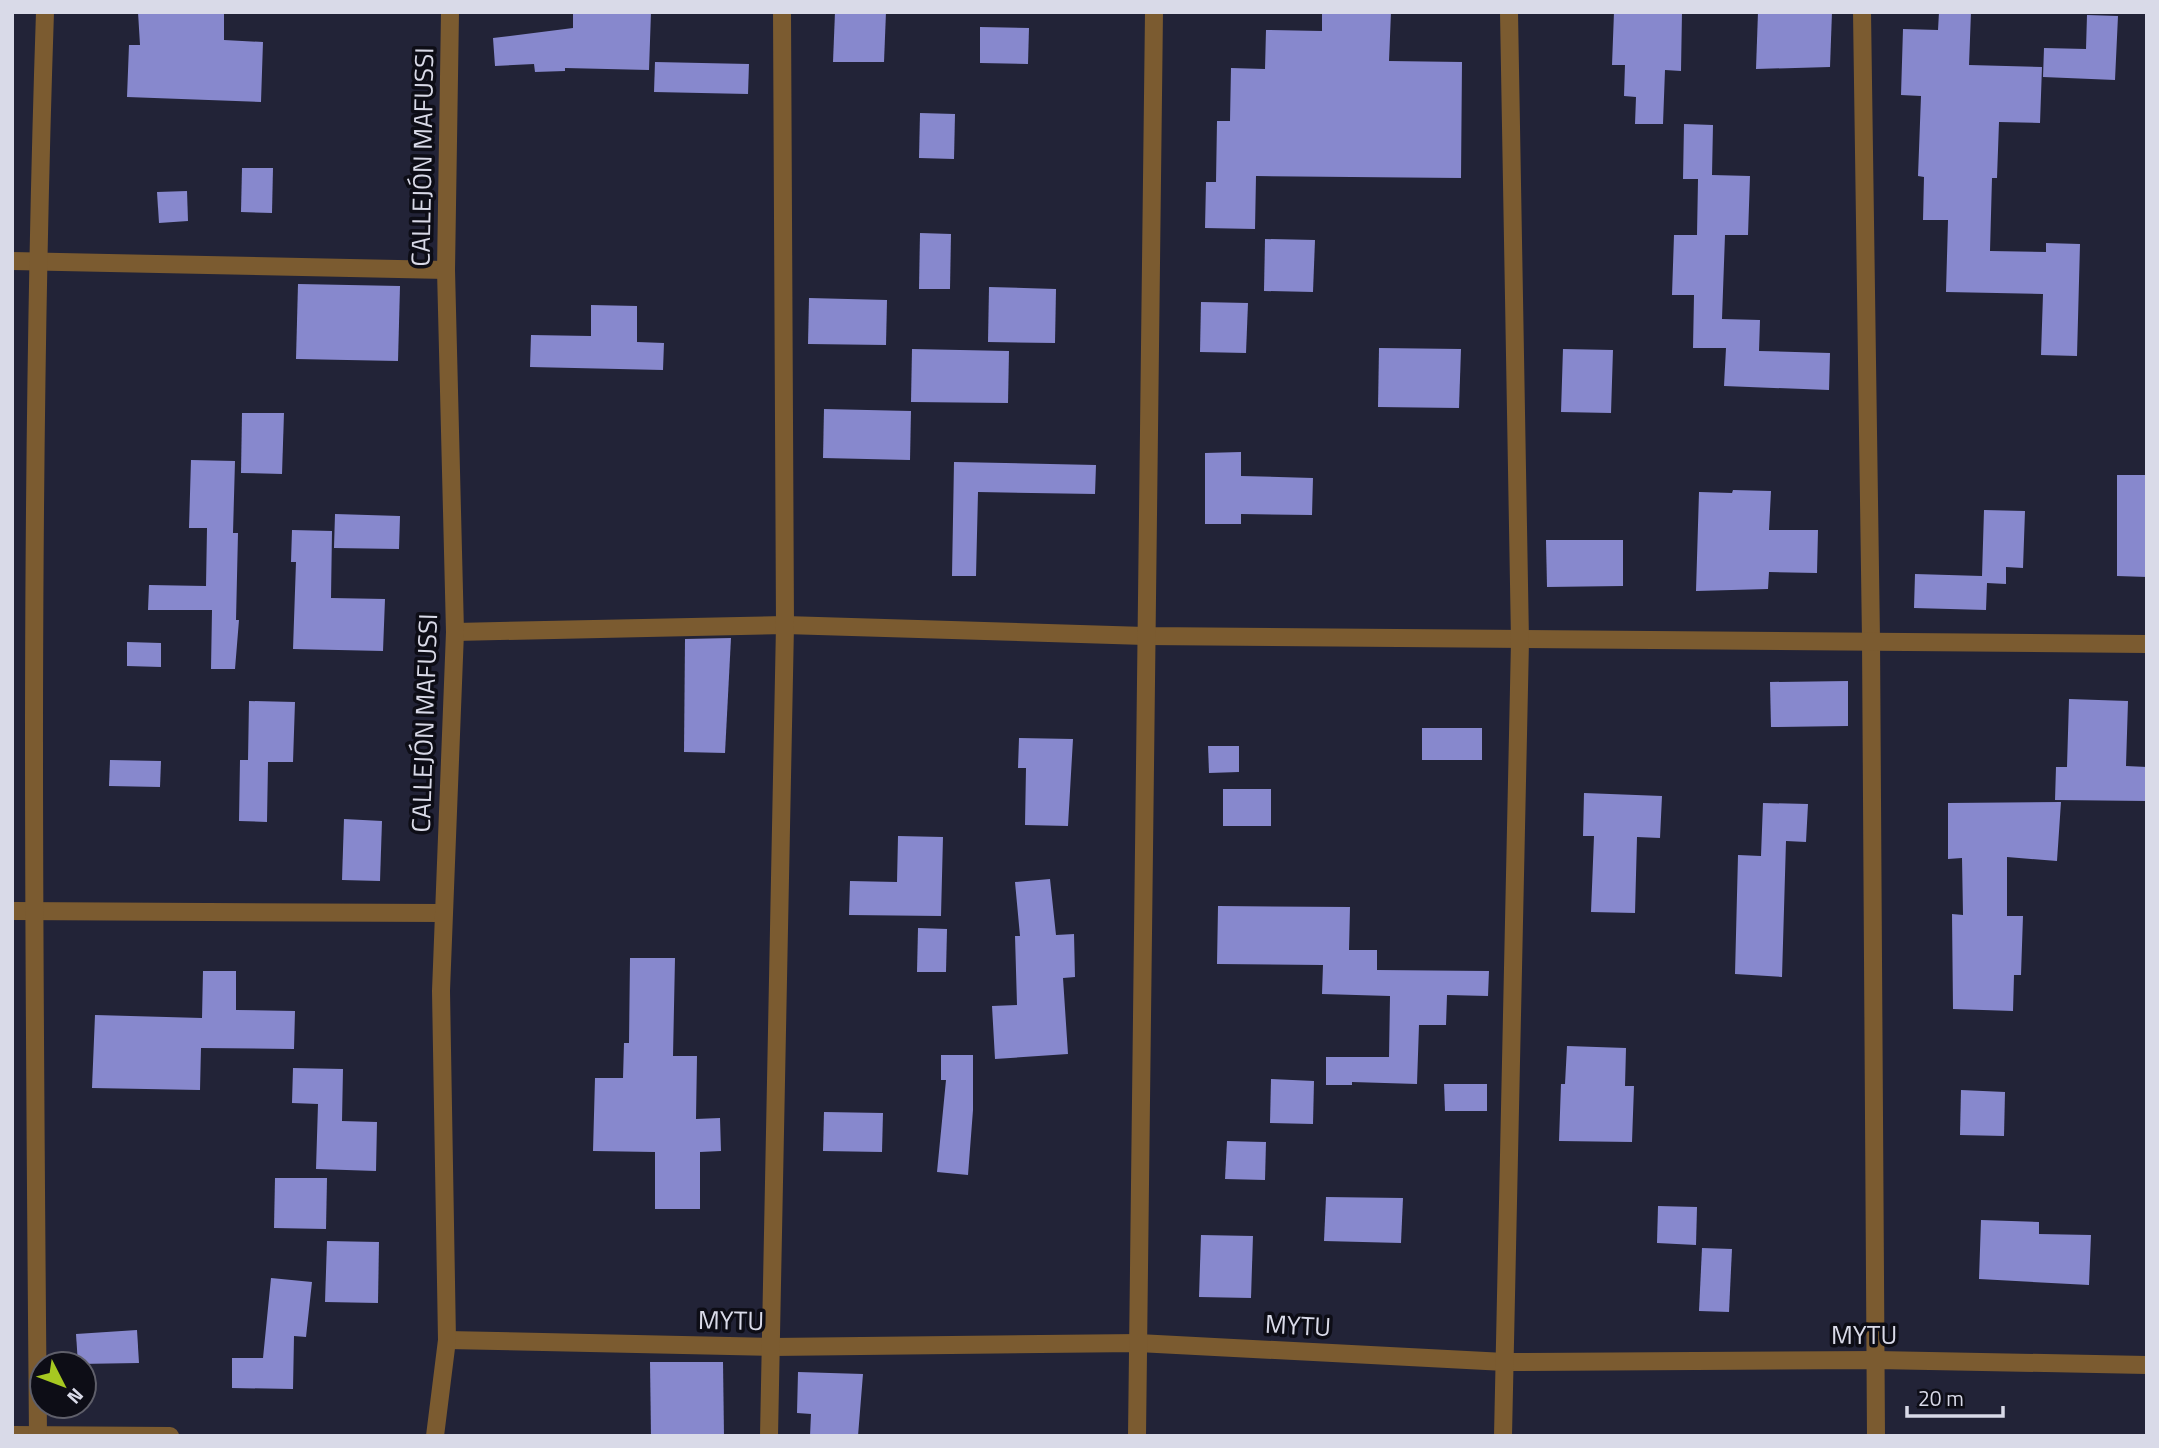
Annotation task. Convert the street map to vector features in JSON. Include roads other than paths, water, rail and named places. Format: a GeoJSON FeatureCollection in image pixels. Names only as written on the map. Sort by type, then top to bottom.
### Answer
{"type":"FeatureCollection","features":[{"type":"Feature","properties":{"kind":"street"},"geometry":{"type":"LineString","coordinates":[[38,1435],[34,911],[36,262],[45,12]]}},
{"type":"Feature","properties":{"kind":"street","name":"CALLEJÓN MAFUSSI"},"geometry":{"type":"LineString","coordinates":[[435,1436],[447,1340],[442,913],[455,632],[446,270],[450,12]]}},
{"type":"Feature","properties":{"kind":"street"},"geometry":{"type":"LineString","coordinates":[[769,1436],[785,625],[782,12]]}},
{"type":"Feature","properties":{"kind":"street"},"geometry":{"type":"LineString","coordinates":[[1137,1436],[1154,12]]}},
{"type":"Feature","properties":{"kind":"street"},"geometry":{"type":"LineString","coordinates":[[1503,1436],[1520,641],[1509,12]]}},
{"type":"Feature","properties":{"kind":"street"},"geometry":{"type":"LineString","coordinates":[[1862,12],[1871,640],[1876,1436]]}},
{"type":"Feature","properties":{"kind":"street"},"geometry":{"type":"LineString","coordinates":[[12,261],[446,270]]}},
{"type":"Feature","properties":{"kind":"street"},"geometry":{"type":"LineString","coordinates":[[455,632],[785,625],[1145,636],[2147,644]]}},
{"type":"Feature","properties":{"kind":"street"},"geometry":{"type":"LineString","coordinates":[[12,911],[442,913]]}},
{"type":"Feature","properties":{"kind":"street","name":"MYTU"},"geometry":{"type":"LineString","coordinates":[[447,1340],[772,1347],[1138,1343],[1504,1362],[1877,1360],[2147,1365]]}},
{"type":"Feature","properties":{"kind":"street"},"geometry":{"type":"LineString","coordinates":[[12,1435],[170,1436]]}}]}
